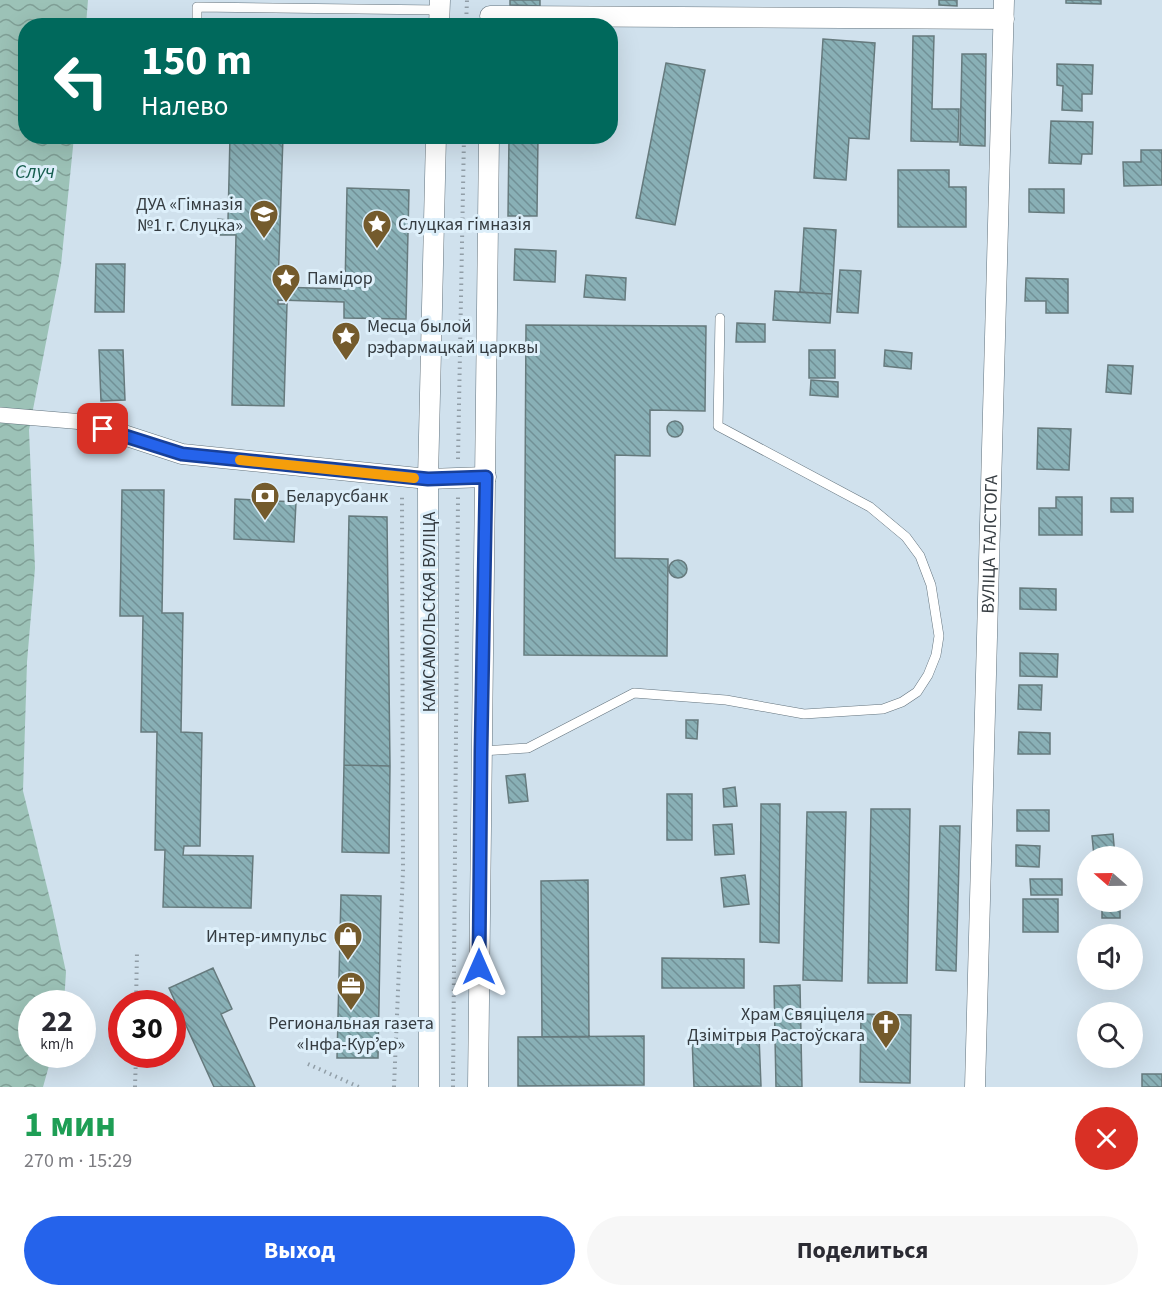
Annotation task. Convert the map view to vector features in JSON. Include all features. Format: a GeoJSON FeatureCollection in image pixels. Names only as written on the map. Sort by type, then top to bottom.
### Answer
{"type":"FeatureCollection","features":[{"type":"Feature","properties":{"kind":"street"},"geometry":{"type":"LineString","coordinates":[[490,14],[1004,9]]}},
{"type":"Feature","properties":{"kind":"street","name":"ВУЛІЦА ТАЛСТОГА"},"geometry":{"type":"LineString","coordinates":[[975,1087],[1004,9]]}},
{"type":"Feature","properties":{"kind":"street","name":"КАМСАМОЛЬСКАЯ ВУЛІЦА"},"geometry":{"type":"LineString","coordinates":[[429,1087],[428,479],[436,144]]}},
{"type":"Feature","properties":{"kind":"street"},"geometry":{"type":"LineString","coordinates":[[478,1087],[489,144]]}},
{"type":"Feature","properties":{"kind":"street"},"geometry":{"type":"LineString","coordinates":[[0,415],[84,422],[182,454],[428,479],[486,477]]}},
{"type":"Feature","properties":{"kind":"lane"},"geometry":{"type":"LineString","coordinates":[[196,18],[197,7],[440,12]]}},
{"type":"Feature","properties":{"kind":"lane"},"geometry":{"type":"LineString","coordinates":[[481,751],[528,748],[634,693],[726,700],[804,714],[853,713],[883,709],[902,702],[917,692],[928,675],[936,655],[939,636],[937,614],[931,585],[920,556],[906,537],[870,507],[718,426],[720,318]]}},
{"type":"Feature","properties":{"kind":"path"},"geometry":{"type":"LineString","coordinates":[[466,18],[467,0]]}},
{"type":"Feature","properties":{"kind":"path"},"geometry":{"type":"LineString","coordinates":[[453,1087],[458,478],[464,144]]}},
{"type":"Feature","properties":{"kind":"path"},"geometry":{"type":"LineString","coordinates":[[136,990],[137,951]]}},
{"type":"Feature","properties":{"kind":"path"},"geometry":{"type":"LineString","coordinates":[[308,1064],[358,1087]]}},
{"type":"Feature","properties":{"kind":"path"},"geometry":{"type":"LineString","coordinates":[[135,1087],[136,1068]]}},
{"type":"Feature","properties":{"kind":"water","name":"Случ"},"geometry":{"type":"Polygon","coordinates":[[[0,0],[88,0],[87,18],[18,18],[18,144],[73,144],[61,265],[29,430],[35,568],[27,662],[23,791],[66,972],[65,990],[18,990],[18,1068],[48,1068],[43,1087],[0,1087],[0,0]]]}},
{"type":"Feature","properties":{"kind":"building"},"geometry":{"type":"Polygon","coordinates":[[[510,0],[540,0],[540,6],[510,5],[510,0]]]}},
{"type":"Feature","properties":{"kind":"building"},"geometry":{"type":"Polygon","coordinates":[[[939,0],[957,0],[957,6],[939,5],[939,0]]]}},
{"type":"Feature","properties":{"kind":"building"},"geometry":{"type":"Polygon","coordinates":[[[1066,0],[1101,0],[1101,4],[1066,3],[1066,0]]]}},
{"type":"Feature","properties":{"kind":"building"},"geometry":{"type":"Polygon","coordinates":[[[913,36],[934,36],[932,109],[959,109],[958,142],[911,141],[913,36]]]}},
{"type":"Feature","properties":{"kind":"building"},"geometry":{"type":"Polygon","coordinates":[[[823,39],[875,43],[869,139],[849,138],[846,180],[814,178],[823,39]]]}},
{"type":"Feature","properties":{"kind":"building"},"geometry":{"type":"Polygon","coordinates":[[[962,54],[986,54],[985,146],[960,145],[962,54]]]}},
{"type":"Feature","properties":{"kind":"building"},"geometry":{"type":"Polygon","coordinates":[[[666,63],[705,70],[675,225],[636,218],[666,63]]]}},
{"type":"Feature","properties":{"kind":"building"},"geometry":{"type":"Polygon","coordinates":[[[1057,64],[1093,65],[1092,94],[1082,94],[1082,111],[1062,110],[1063,86],[1057,85],[1057,64]]]}},
{"type":"Feature","properties":{"kind":"building"},"geometry":{"type":"Polygon","coordinates":[[[1051,121],[1093,122],[1092,154],[1082,154],[1081,164],[1049,163],[1051,121]]]}},
{"type":"Feature","properties":{"kind":"building"},"geometry":{"type":"Polygon","coordinates":[[[230,144],[283,144],[278,287],[345,289],[347,188],[409,190],[406,319],[344,318],[344,302],[278,300],[278,304],[287,304],[284,406],[232,405],[236,235],[217,235],[218,219],[228,220],[230,144]]]}},
{"type":"Feature","properties":{"kind":"building"},"geometry":{"type":"Polygon","coordinates":[[[509,144],[538,144],[537,216],[508,216],[509,144]]]}},
{"type":"Feature","properties":{"kind":"building"},"geometry":{"type":"Polygon","coordinates":[[[1141,150],[1162,150],[1162,185],[1124,186],[1123,162],[1141,162],[1141,150]]]}},
{"type":"Feature","properties":{"kind":"building"},"geometry":{"type":"Polygon","coordinates":[[[898,170],[949,170],[949,187],[966,187],[966,227],[898,227],[898,170]]]}},
{"type":"Feature","properties":{"kind":"building"},"geometry":{"type":"Polygon","coordinates":[[[1029,189],[1064,189],[1064,213],[1029,212],[1029,189]]]}},
{"type":"Feature","properties":{"kind":"building"},"geometry":{"type":"Polygon","coordinates":[[[804,228],[836,230],[832,294],[800,292],[804,228]]]}},
{"type":"Feature","properties":{"kind":"building"},"geometry":{"type":"Polygon","coordinates":[[[515,249],[556,251],[555,282],[514,280],[515,249]]]}},
{"type":"Feature","properties":{"kind":"building"},"geometry":{"type":"Polygon","coordinates":[[[96,264],[125,264],[124,312],[95,312],[96,264]]]}},
{"type":"Feature","properties":{"kind":"building"},"geometry":{"type":"Polygon","coordinates":[[[840,270],[861,271],[858,313],[837,312],[840,270]]]}},
{"type":"Feature","properties":{"kind":"building"},"geometry":{"type":"Polygon","coordinates":[[[586,275],[626,278],[625,300],[584,297],[586,275]]]}},
{"type":"Feature","properties":{"kind":"building"},"geometry":{"type":"Polygon","coordinates":[[[1026,278],[1068,279],[1068,313],[1046,313],[1046,301],[1025,301],[1026,278]]]}},
{"type":"Feature","properties":{"kind":"building"},"geometry":{"type":"Polygon","coordinates":[[[775,291],[832,294],[830,323],[773,320],[775,291]]]}},
{"type":"Feature","properties":{"kind":"building"},"geometry":{"type":"Polygon","coordinates":[[[737,323],[765,324],[765,342],[736,342],[737,323]]]}},
{"type":"Feature","properties":{"kind":"building"},"geometry":{"type":"Polygon","coordinates":[[[526,325],[706,326],[705,411],[650,410],[650,456],[615,455],[615,558],[668,559],[667,656],[524,655],[526,325]]]}},
{"type":"Feature","properties":{"kind":"building"},"geometry":{"type":"Polygon","coordinates":[[[99,350],[123,350],[125,400],[101,401],[99,350]]]}},
{"type":"Feature","properties":{"kind":"building"},"geometry":{"type":"Polygon","coordinates":[[[809,350],[835,350],[835,378],[809,378],[809,350]]]}},
{"type":"Feature","properties":{"kind":"building"},"geometry":{"type":"Polygon","coordinates":[[[885,350],[912,353],[911,369],[884,366],[885,350]]]}},
{"type":"Feature","properties":{"kind":"building"},"geometry":{"type":"Polygon","coordinates":[[[1108,365],[1133,366],[1131,394],[1106,392],[1108,365]]]}},
{"type":"Feature","properties":{"kind":"building"},"geometry":{"type":"Polygon","coordinates":[[[811,380],[838,382],[838,397],[810,395],[811,380]]]}},
{"type":"Feature","properties":{"kind":"building"},"geometry":{"type":"Polygon","coordinates":[[[672,421],[678,421],[683,429],[681,435],[672,437],[667,432],[667,426],[672,421]]]}},
{"type":"Feature","properties":{"kind":"building"},"geometry":{"type":"Polygon","coordinates":[[[1038,428],[1071,429],[1069,470],[1037,469],[1038,428]]]}},
{"type":"Feature","properties":{"kind":"building"},"geometry":{"type":"Polygon","coordinates":[[[122,490],[164,490],[162,613],[183,613],[181,732],[202,733],[200,846],[184,846],[183,855],[253,856],[251,908],[163,907],[165,850],[155,850],[157,732],[141,732],[143,616],[120,616],[122,490]]]}},
{"type":"Feature","properties":{"kind":"building"},"geometry":{"type":"Polygon","coordinates":[[[1056,497],[1082,497],[1082,535],[1039,535],[1039,508],[1056,508],[1056,497]]]}},
{"type":"Feature","properties":{"kind":"building"},"geometry":{"type":"Polygon","coordinates":[[[1111,498],[1133,498],[1133,512],[1111,512],[1111,498]]]}},
{"type":"Feature","properties":{"kind":"building","name":"Беларусбанк"},"geometry":{"type":"Polygon","coordinates":[[[235,499],[296,502],[294,542],[234,539],[235,499]]]}},
{"type":"Feature","properties":{"kind":"building"},"geometry":{"type":"Polygon","coordinates":[[[349,516],[387,517],[390,766],[344,765],[349,516]]]}},
{"type":"Feature","properties":{"kind":"building"},"geometry":{"type":"Polygon","coordinates":[[[678,560],[684,563],[687,569],[684,575],[678,578],[672,575],[669,569],[672,563],[678,560]]]}},
{"type":"Feature","properties":{"kind":"building"},"geometry":{"type":"Polygon","coordinates":[[[1020,588],[1056,589],[1056,610],[1020,609],[1020,588]]]}},
{"type":"Feature","properties":{"kind":"building"},"geometry":{"type":"Polygon","coordinates":[[[1020,653],[1058,654],[1057,677],[1020,676],[1020,653]]]}},
{"type":"Feature","properties":{"kind":"building"},"geometry":{"type":"Polygon","coordinates":[[[1019,685],[1042,685],[1041,710],[1018,709],[1019,685]]]}},
{"type":"Feature","properties":{"kind":"building"},"geometry":{"type":"Polygon","coordinates":[[[686,720],[698,720],[697,739],[686,738],[686,720]]]}},
{"type":"Feature","properties":{"kind":"building"},"geometry":{"type":"Polygon","coordinates":[[[1019,732],[1050,733],[1050,754],[1018,754],[1019,732]]]}},
{"type":"Feature","properties":{"kind":"building"},"geometry":{"type":"Polygon","coordinates":[[[344,765],[390,766],[389,853],[342,852],[344,765]]]}},
{"type":"Feature","properties":{"kind":"building"},"geometry":{"type":"Polygon","coordinates":[[[525,774],[528,801],[509,803],[506,776],[525,774]]]}},
{"type":"Feature","properties":{"kind":"building"},"geometry":{"type":"Polygon","coordinates":[[[735,787],[737,806],[724,807],[723,789],[735,787]]]}},
{"type":"Feature","properties":{"kind":"building"},"geometry":{"type":"Polygon","coordinates":[[[667,794],[692,794],[692,840],[667,840],[667,794]]]}},
{"type":"Feature","properties":{"kind":"building"},"geometry":{"type":"Polygon","coordinates":[[[761,804],[780,804],[779,943],[760,942],[761,804]]]}},
{"type":"Feature","properties":{"kind":"building"},"geometry":{"type":"Polygon","coordinates":[[[871,809],[910,809],[907,983],[868,983],[871,809]]]}},
{"type":"Feature","properties":{"kind":"building"},"geometry":{"type":"Polygon","coordinates":[[[1017,810],[1049,810],[1049,831],[1017,831],[1017,810]]]}},
{"type":"Feature","properties":{"kind":"building"},"geometry":{"type":"Polygon","coordinates":[[[807,812],[846,812],[842,981],[803,980],[807,812]]]}},
{"type":"Feature","properties":{"kind":"building"},"geometry":{"type":"Polygon","coordinates":[[[732,824],[734,854],[715,855],[713,825],[732,824]]]}},
{"type":"Feature","properties":{"kind":"building"},"geometry":{"type":"Polygon","coordinates":[[[940,826],[960,826],[956,971],[936,970],[940,826]]]}},
{"type":"Feature","properties":{"kind":"building"},"geometry":{"type":"Polygon","coordinates":[[[1113,834],[1114,846],[1093,846],[1092,836],[1113,834]]]}},
{"type":"Feature","properties":{"kind":"building"},"geometry":{"type":"Polygon","coordinates":[[[1016,845],[1040,846],[1039,867],[1016,866],[1016,845]]]}},
{"type":"Feature","properties":{"kind":"building"},"geometry":{"type":"Polygon","coordinates":[[[745,875],[749,904],[724,907],[721,878],[745,875]]]}},
{"type":"Feature","properties":{"kind":"building"},"geometry":{"type":"Polygon","coordinates":[[[1030,879],[1062,879],[1062,895],[1031,895],[1030,879]]]}},
{"type":"Feature","properties":{"kind":"building"},"geometry":{"type":"Polygon","coordinates":[[[588,880],[589,1037],[542,1037],[541,881],[588,880]]]}},
{"type":"Feature","properties":{"kind":"building"},"geometry":{"type":"Polygon","coordinates":[[[341,895],[381,896],[378,1058],[337,1058],[341,895]]]}},
{"type":"Feature","properties":{"kind":"building"},"geometry":{"type":"Polygon","coordinates":[[[1023,899],[1058,899],[1058,932],[1023,932],[1023,899]]]}},
{"type":"Feature","properties":{"kind":"building"},"geometry":{"type":"Polygon","coordinates":[[[1102,912],[1120,912],[1120,918],[1102,918],[1102,912]]]}},
{"type":"Feature","properties":{"kind":"building"},"geometry":{"type":"Polygon","coordinates":[[[662,958],[744,959],[744,988],[662,988],[662,958]]]}},
{"type":"Feature","properties":{"kind":"building"},"geometry":{"type":"Polygon","coordinates":[[[213,968],[232,1009],[221,1014],[255,1087],[214,1087],[186,1025],[186,990],[170,990],[169,988],[213,968]]]}},
{"type":"Feature","properties":{"kind":"building"},"geometry":{"type":"Polygon","coordinates":[[[800,985],[802,1087],[776,1087],[774,986],[800,985]]]}},
{"type":"Feature","properties":{"kind":"building","name":"Храм Свяціцеля Дзімітрыя Растоўскага"},"geometry":{"type":"Polygon","coordinates":[[[861,1014],[911,1015],[910,1083],[860,1082],[861,1014]]]}},
{"type":"Feature","properties":{"kind":"building"},"geometry":{"type":"Polygon","coordinates":[[[644,1036],[644,1085],[518,1086],[518,1037],[644,1036]]]}},
{"type":"Feature","properties":{"kind":"building"},"geometry":{"type":"Polygon","coordinates":[[[759,1036],[761,1086],[694,1087],[692,1038],[759,1036]]]}},
{"type":"Feature","properties":{"kind":"building"},"geometry":{"type":"Polygon","coordinates":[[[1142,1074],[1162,1074],[1162,1087],[1142,1087],[1142,1074]]]}},
{"type":"Feature","properties":{"kind":"slow traffic"},"geometry":{"type":"LineString","coordinates":[[240,460],[414,478]]}},
{"type":"Feature","properties":{"kind":"place","name":"ДУА «Гімназія №1 г. Слуцка»"},"geometry":{"type":"Point","coordinates":[264,240]}},
{"type":"Feature","properties":{"kind":"place","name":"Слуцкая гімназія"},"geometry":{"type":"Point","coordinates":[377,250]}},
{"type":"Feature","properties":{"kind":"place","name":"Памідор"},"geometry":{"type":"Point","coordinates":[286,304]}},
{"type":"Feature","properties":{"kind":"place","name":"Месца былой рэфармацкай царквы"},"geometry":{"type":"Point","coordinates":[346,362]}},
{"type":"Feature","properties":{"kind":"place","name":"Беларусбанк"},"geometry":{"type":"Point","coordinates":[265,522]}},
{"type":"Feature","properties":{"kind":"place","name":"Интер-импульс"},"geometry":{"type":"Point","coordinates":[348,962]}},
{"type":"Feature","properties":{"kind":"place","name":"Региональная газета «Інфа-Курʼер»"},"geometry":{"type":"Point","coordinates":[351,1012]}},
{"type":"Feature","properties":{"kind":"place","name":"Храм Свяціцеля Дзімітрыя Растоўскага"},"geometry":{"type":"Point","coordinates":[886,1050]}},
{"type":"Feature","properties":{"kind":"route"},"geometry":{"type":"LineString","coordinates":[[103,429],[182,454],[428,479],[486,477],[479,967]]}}]}
